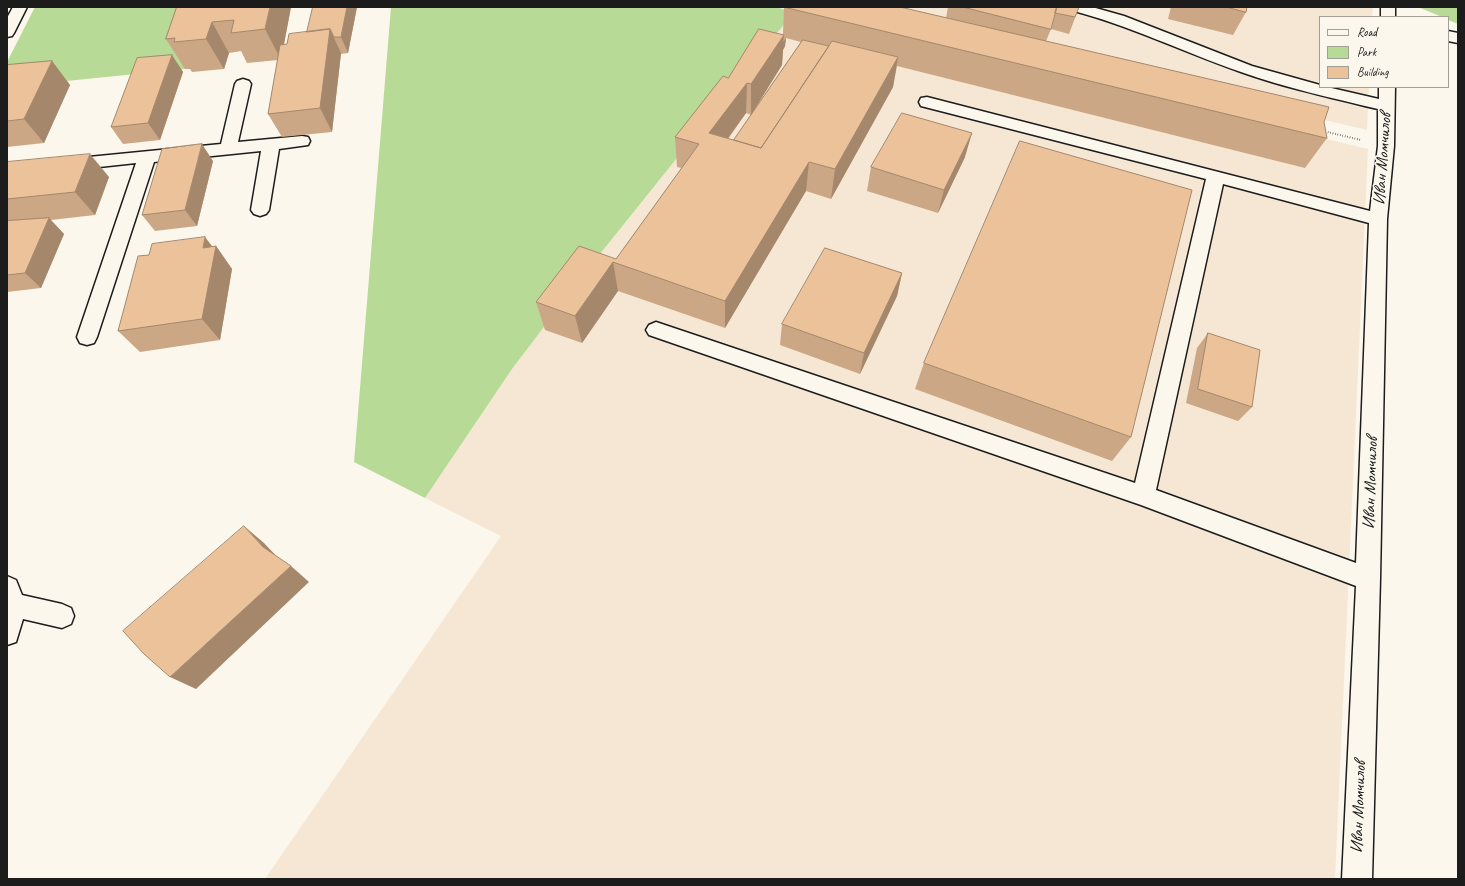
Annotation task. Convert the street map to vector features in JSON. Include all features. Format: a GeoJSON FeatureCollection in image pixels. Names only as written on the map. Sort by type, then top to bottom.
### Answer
{"type":"FeatureCollection","features":[{"type":"Feature","properties":{"kind":"street"},"geometry":{"type":"LineString","coordinates":[[7,33],[20,7]]}},
{"type":"Feature","properties":{"kind":"street"},"geometry":{"type":"LineString","coordinates":[[1075,7],[1096,11],[1247,70],[1298,84],[1319,87]]}},
{"type":"Feature","properties":{"kind":"street"},"geometry":{"type":"LineString","coordinates":[[228,149],[242,84]]}},
{"type":"Feature","properties":{"kind":"street"},"geometry":{"type":"LineString","coordinates":[[1328,88],[1387,96]]}},
{"type":"Feature","properties":{"kind":"street","name":"Иван Момчилов"},"geometry":{"type":"LineString","coordinates":[[1357,879],[1368,579],[1378,219],[1386,146],[1387,96]]}},
{"type":"Feature","properties":{"kind":"street"},"geometry":{"type":"LineString","coordinates":[[927,102],[1378,219]]}},
{"type":"Feature","properties":{"kind":"street"},"geometry":{"type":"LineString","coordinates":[[7,171],[302,141]]}},
{"type":"Feature","properties":{"kind":"street"},"geometry":{"type":"LineString","coordinates":[[260,210],[271,144]]}},
{"type":"Feature","properties":{"kind":"street"},"geometry":{"type":"LineString","coordinates":[[87,337],[147,157]]}},
{"type":"Feature","properties":{"kind":"street"},"geometry":{"type":"LineString","coordinates":[[1142,496],[1216,176]]}},
{"type":"Feature","properties":{"kind":"street"},"geometry":{"type":"LineString","coordinates":[[656,330],[1142,496],[1368,579]]}},
{"type":"Feature","properties":{"kind":"street"},"geometry":{"type":"LineString","coordinates":[[7,633],[10,597],[62,616]]}},
{"type":"Feature","properties":{"kind":"path"},"geometry":{"type":"LineString","coordinates":[[1316,130],[1386,146]]}},
{"type":"Feature","properties":{"kind":"shaded area"},"geometry":{"type":"Polygon","coordinates":[[[845,7],[1373,7],[1372,16],[1319,16],[1319,88],[1369,88],[1367,130],[845,7]]]}},
{"type":"Feature","properties":{"kind":"shaded area"},"geometry":{"type":"Polygon","coordinates":[[[794,12],[1368,149],[1335,879],[265,879],[501,536],[425,498],[512,369],[588,269],[794,12]]]}},
{"type":"Feature","properties":{"kind":"green space"},"geometry":{"type":"Polygon","coordinates":[[[35,7],[204,7],[185,69],[7,87],[7,62],[35,7]]]}},
{"type":"Feature","properties":{"kind":"green space"},"geometry":{"type":"Polygon","coordinates":[[[391,7],[775,7],[794,12],[588,269],[512,369],[425,498],[354,462],[391,7]]]}},
{"type":"Feature","properties":{"kind":"green space"},"geometry":{"type":"Polygon","coordinates":[[[1418,7],[1458,7],[1458,24],[1449,20],[1449,16],[1440,16],[1418,7]]]}},
{"type":"Feature","properties":{"kind":"building"},"geometry":{"type":"Polygon","coordinates":[[[177,7],[270,7],[265,29],[231,33],[234,20],[212,22],[206,39],[174,42],[175,38],[166,39],[177,7]]]}},
{"type":"Feature","properties":{"kind":"building"},"geometry":{"type":"Polygon","coordinates":[[[313,7],[347,7],[341,37],[334,37],[330,29],[307,32],[313,7]]]}},
{"type":"Feature","properties":{"kind":"building"},"geometry":{"type":"Polygon","coordinates":[[[784,7],[900,7],[1329,107],[1324,122],[1327,138],[784,7]]]}},
{"type":"Feature","properties":{"kind":"building"},"geometry":{"type":"Polygon","coordinates":[[[963,7],[1057,7],[1051,29],[963,7]]]}},
{"type":"Feature","properties":{"kind":"building"},"geometry":{"type":"Polygon","coordinates":[[[1057,7],[1079,7],[1075,17],[1055,13],[1057,7]]]}},
{"type":"Feature","properties":{"kind":"building"},"geometry":{"type":"Polygon","coordinates":[[[1227,7],[1247,7],[1246,12],[1227,7]]]}},
{"type":"Feature","properties":{"kind":"building"},"geometry":{"type":"Polygon","coordinates":[[[330,29],[320,108],[268,114],[280,45],[287,44],[289,34],[330,29]]]}},
{"type":"Feature","properties":{"kind":"building"},"geometry":{"type":"Polygon","coordinates":[[[759,29],[784,35],[751,84],[747,83],[709,133],[761,148],[832,41],[898,57],[835,169],[809,162],[725,301],[613,262],[575,316],[536,302],[579,246],[616,259],[699,144],[675,137],[723,76],[728,78],[759,29]]]}},
{"type":"Feature","properties":{"kind":"building"},"geometry":{"type":"Polygon","coordinates":[[[803,40],[829,46],[761,148],[734,140],[803,40]]]}},
{"type":"Feature","properties":{"kind":"building"},"geometry":{"type":"Polygon","coordinates":[[[172,55],[148,123],[111,127],[137,58],[172,55]]]}},
{"type":"Feature","properties":{"kind":"building"},"geometry":{"type":"Polygon","coordinates":[[[52,61],[24,119],[7,121],[7,65],[52,61]]]}},
{"type":"Feature","properties":{"kind":"building"},"geometry":{"type":"Polygon","coordinates":[[[902,113],[972,133],[944,190],[871,167],[902,113]]]}},
{"type":"Feature","properties":{"kind":"building"},"geometry":{"type":"Polygon","coordinates":[[[1020,141],[1192,190],[1131,437],[924,363],[1020,141]]]}},
{"type":"Feature","properties":{"kind":"building"},"geometry":{"type":"Polygon","coordinates":[[[202,144],[185,210],[142,215],[162,149],[202,144]]]}},
{"type":"Feature","properties":{"kind":"building"},"geometry":{"type":"Polygon","coordinates":[[[90,154],[75,192],[7,199],[7,162],[90,154]]]}},
{"type":"Feature","properties":{"kind":"building"},"geometry":{"type":"Polygon","coordinates":[[[49,218],[25,273],[7,275],[7,221],[49,218]]]}},
{"type":"Feature","properties":{"kind":"building"},"geometry":{"type":"Polygon","coordinates":[[[205,237],[203,248],[216,246],[202,319],[118,331],[138,256],[149,255],[152,244],[205,237]]]}},
{"type":"Feature","properties":{"kind":"building"},"geometry":{"type":"Polygon","coordinates":[[[825,248],[902,273],[864,353],[782,324],[825,248]]]}},
{"type":"Feature","properties":{"kind":"building"},"geometry":{"type":"Polygon","coordinates":[[[1208,333],[1260,350],[1252,407],[1198,389],[1208,333]]]}},
{"type":"Feature","properties":{"kind":"building"},"geometry":{"type":"Polygon","coordinates":[[[244,526],[263,547],[291,566],[170,677],[144,654],[123,631],[244,526]]]}}]}
